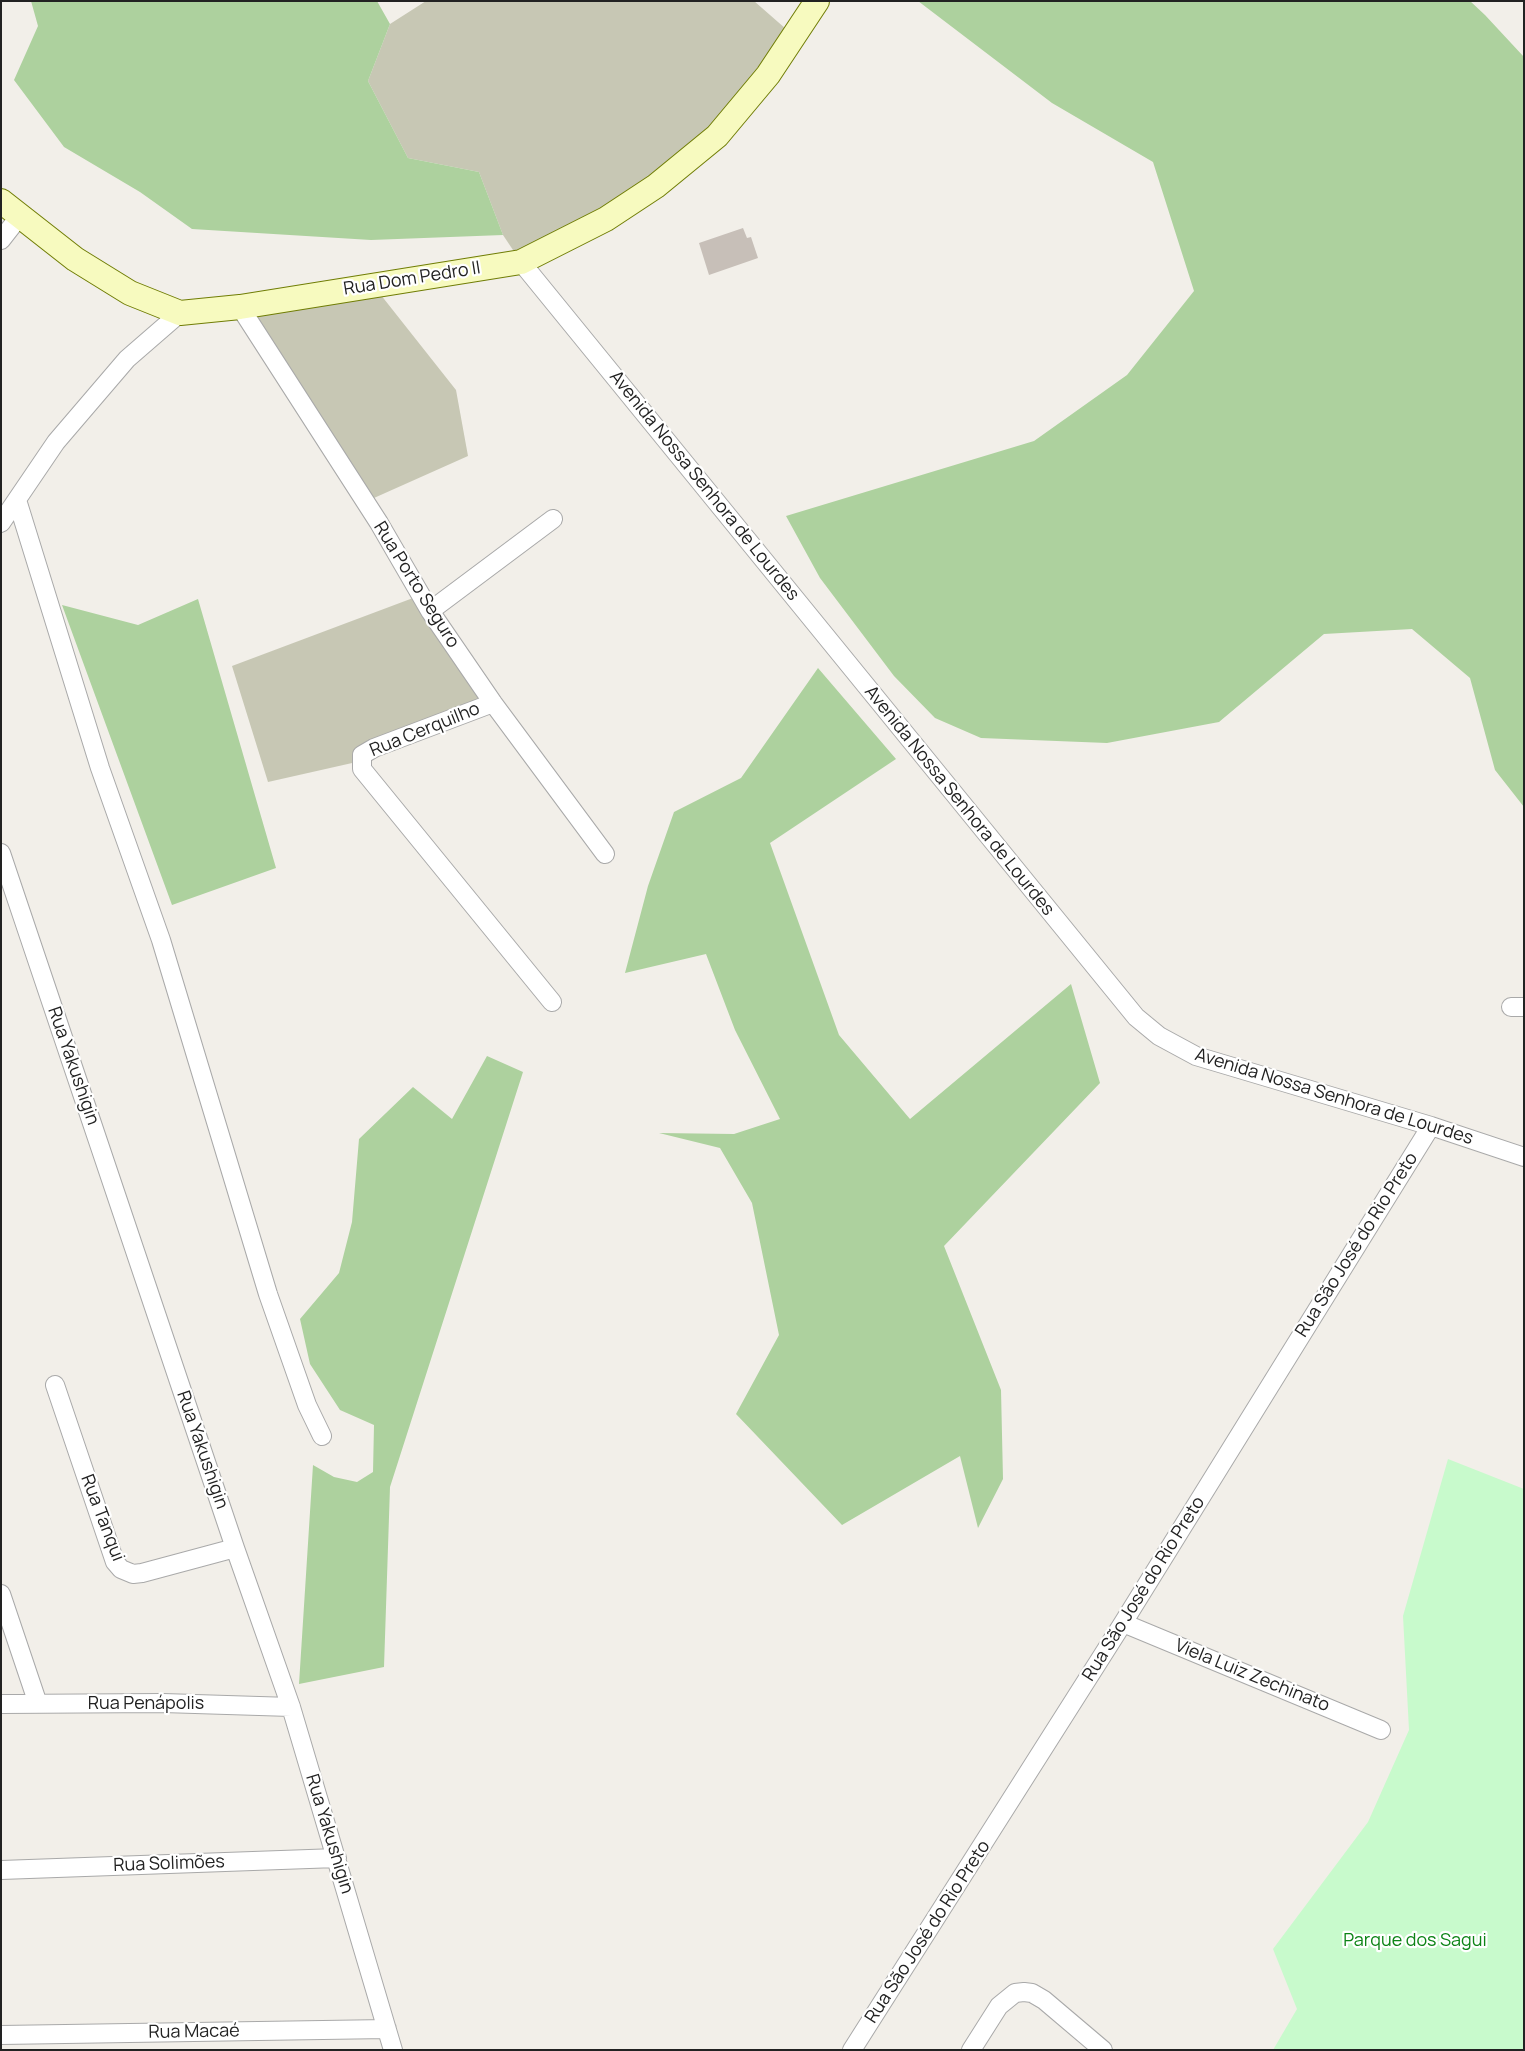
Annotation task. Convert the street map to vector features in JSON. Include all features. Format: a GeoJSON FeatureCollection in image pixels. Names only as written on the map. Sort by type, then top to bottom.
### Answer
{"type":"FeatureCollection","features":[{"type":"Feature","properties":{"kind":"street","name":"Rua Dom Pedro II"},"geometry":{"type":"LineString","coordinates":[[180,313],[240,307],[521,262],[606,219],[656,186],[717,136],[768,75],[817,1]]}},
{"type":"Feature","properties":{"kind":"street"},"geometry":{"type":"LineString","coordinates":[[1,200],[75,259],[130,293],[180,313],[127,359],[56,442],[1,523]]}},
{"type":"Feature","properties":{"kind":"street"},"geometry":{"type":"LineString","coordinates":[[1,240],[20,217]]}},
{"type":"Feature","properties":{"kind":"street","name":"Avenida Nossa Senhora de Lourdes"},"geometry":{"type":"LineString","coordinates":[[521,262],[1136,1017],[1160,1036],[1196,1056],[1431,1126],[1524,1157]]}},
{"type":"Feature","properties":{"kind":"street","name":"Rua Porto Seguro"},"geometry":{"type":"LineString","coordinates":[[240,307],[378,523],[430,611],[493,703],[605,854]]}},
{"type":"Feature","properties":{"kind":"street"},"geometry":{"type":"LineString","coordinates":[[17,500],[100,768],[161,940],[268,1294],[307,1405],[322,1436]]}},
{"type":"Feature","properties":{"kind":"street"},"geometry":{"type":"LineString","coordinates":[[430,611],[554,519]]}},
{"type":"Feature","properties":{"kind":"street","name":"Rua Cerquilho"},"geometry":{"type":"LineString","coordinates":[[493,703],[374,748],[362,755],[360,761],[366,776],[552,1002]]}},
{"type":"Feature","properties":{"kind":"street","name":"Rua Yakushigin"},"geometry":{"type":"LineString","coordinates":[[1,853],[235,1548],[291,1707],[393,2050]]}},
{"type":"Feature","properties":{"kind":"street","name":"Rua São José do Rio Preto"},"geometry":{"type":"LineString","coordinates":[[852,2050],[1124,1623],[1431,1126]]}},
{"type":"Feature","properties":{"kind":"street","name":"Rua Tanqui"},"geometry":{"type":"LineString","coordinates":[[55,1385],[115,1562],[121,1569],[133,1574],[142,1573],[235,1548]]}},
{"type":"Feature","properties":{"kind":"street"},"geometry":{"type":"LineString","coordinates":[[1,1594],[38,1704]]}},
{"type":"Feature","properties":{"kind":"street","name":"Viela Luiz Zechinato"},"geometry":{"type":"LineString","coordinates":[[1124,1623],[1381,1730]]}},
{"type":"Feature","properties":{"kind":"street","name":"Rua Penápolis"},"geometry":{"type":"LineString","coordinates":[[1,1704],[163,1703],[291,1707]]}},
{"type":"Feature","properties":{"kind":"street","name":"Rua Solimões"},"geometry":{"type":"LineString","coordinates":[[1,1870],[336,1858]]}},
{"type":"Feature","properties":{"kind":"street"},"geometry":{"type":"LineString","coordinates":[[971,2050],[999,2006],[1015,1993],[1032,1992],[1103,2050]]}},
{"type":"Feature","properties":{"kind":"street","name":"Rua Macaé"},"geometry":{"type":"LineString","coordinates":[[1,2035],[387,2029]]}},
{"type":"Feature","properties":{"kind":"street"},"geometry":{"type":"LineString","coordinates":[[1,2042],[3,2050]]}},
{"type":"Feature","properties":{"kind":"shaded area"},"geometry":{"type":"Polygon","coordinates":[[[426,1],[754,1],[794,36],[717,136],[521,262],[503,235],[479,172],[408,158],[368,81],[390,24],[426,1]]]}},
{"type":"Feature","properties":{"kind":"shaded area"},"geometry":{"type":"Polygon","coordinates":[[[373,285],[456,390],[468,456],[365,502],[240,307],[373,285]]]}},
{"type":"Feature","properties":{"kind":"shaded area"},"geometry":{"type":"Polygon","coordinates":[[[421,595],[493,703],[361,761],[268,782],[232,666],[421,595]]]}},
{"type":"Feature","properties":{"kind":"green space"},"geometry":{"type":"Polygon","coordinates":[[[31,1],[377,1],[390,24],[368,81],[408,158],[479,172],[503,235],[371,240],[192,229],[140,192],[64,147],[14,80],[38,26],[31,1]]]}},
{"type":"Feature","properties":{"kind":"green space"},"geometry":{"type":"Polygon","coordinates":[[[918,1],[1470,1],[1524,57],[1524,807],[1495,770],[1470,678],[1412,629],[1324,634],[1219,722],[1107,743],[981,738],[935,718],[894,676],[820,578],[786,516],[1034,441],[1127,375],[1194,291],[1153,162],[1052,103],[918,1]]]}},
{"type":"Feature","properties":{"kind":"green space"},"geometry":{"type":"Polygon","coordinates":[[[198,599],[276,868],[172,905],[62,605],[138,625],[198,599]]]}},
{"type":"Feature","properties":{"kind":"green space"},"geometry":{"type":"Polygon","coordinates":[[[818,668],[896,759],[770,843],[839,1035],[910,1119],[1071,984],[1100,1083],[944,1246],[1001,1390],[1003,1479],[978,1528],[960,1456],[842,1525],[736,1414],[779,1335],[752,1203],[720,1148],[659,1133],[734,1134],[780,1119],[735,1030],[706,954],[625,973],[648,886],[674,812],[741,778],[818,668]]]}},
{"type":"Feature","properties":{"kind":"green space"},"geometry":{"type":"Polygon","coordinates":[[[487,1056],[523,1072],[390,1487],[384,1667],[299,1684],[313,1465],[334,1477],[357,1482],[373,1472],[374,1425],[340,1410],[310,1364],[300,1319],[339,1273],[352,1222],[359,1139],[413,1087],[452,1119],[487,1056]]]}},
{"type":"Feature","properties":{"kind":"green space","name":"Parque dos Sagui"},"geometry":{"type":"Polygon","coordinates":[[[1448,1459],[1524,1489],[1524,2050],[1273,2050],[1297,2009],[1273,1949],[1368,1822],[1409,1730],[1403,1616],[1448,1459]]]}},
{"type":"Feature","properties":{"kind":"building"},"geometry":{"type":"Polygon","coordinates":[[[743,228],[747,238],[751,237],[758,258],[709,275],[699,243],[743,228]]]}}]}
